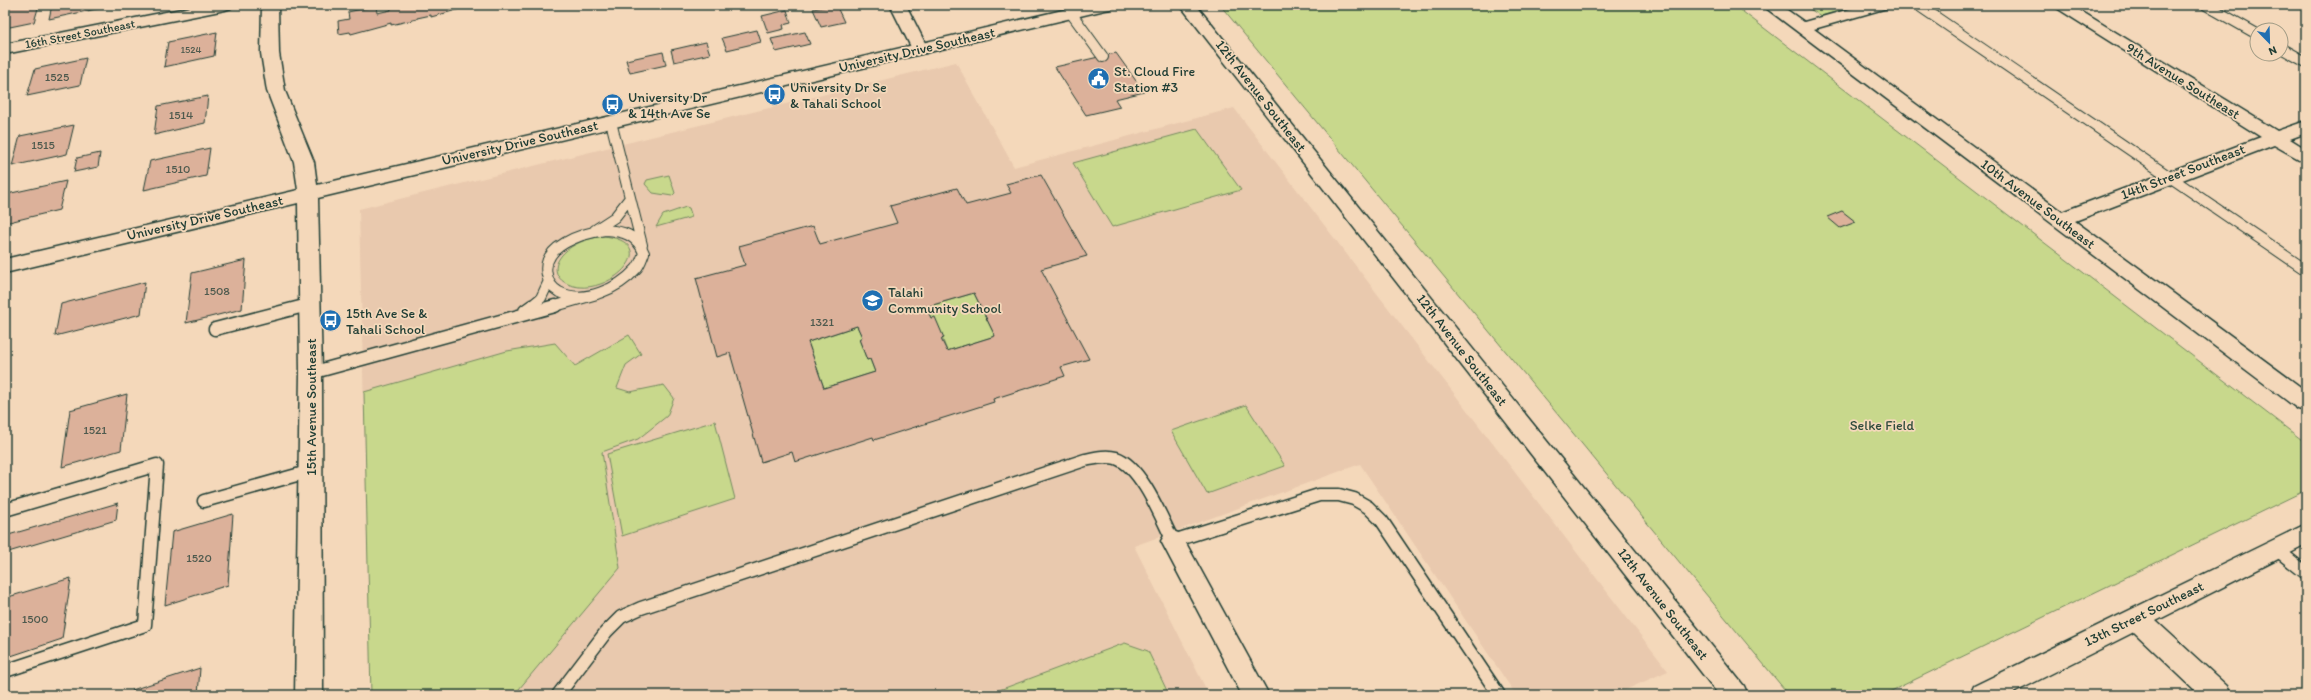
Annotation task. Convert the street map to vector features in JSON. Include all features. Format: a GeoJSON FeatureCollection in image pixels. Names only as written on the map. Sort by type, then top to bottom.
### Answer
{"type":"FeatureCollection","features":[{"type":"Feature","properties":{"kind":"street","name":"16th Street Southeast"},"geometry":{"type":"LineString","coordinates":[[5,49],[225,5]]}},
{"type":"Feature","properties":{"kind":"street","name":"15th Avenue Southeast"},"geometry":{"type":"LineString","coordinates":[[270,5],[270,53],[276,91],[304,162],[308,194],[311,373],[309,695]]}},
{"type":"Feature","properties":{"kind":"street"},"geometry":{"type":"LineString","coordinates":[[898,5],[920,49]]}},
{"type":"Feature","properties":{"kind":"street","name":"University Drive Southeast"},"geometry":{"type":"LineString","coordinates":[[5,266],[1105,5]]}},
{"type":"Feature","properties":{"kind":"street","name":"12th Avenue Southeast"},"geometry":{"type":"LineString","coordinates":[[1188,5],[1735,695]]}},
{"type":"Feature","properties":{"kind":"street","name":"10th Avenue Southeast"},"geometry":{"type":"LineString","coordinates":[[1770,5],[2306,403]]}},
{"type":"Feature","properties":{"kind":"street"},"geometry":{"type":"LineString","coordinates":[[1801,28],[1881,5]]}},
{"type":"Feature","properties":{"kind":"street","name":"9th Avenue Southeast"},"geometry":{"type":"LineString","coordinates":[[2060,5],[2306,157]]}},
{"type":"Feature","properties":{"kind":"street","name":"14th Street Southeast"},"geometry":{"type":"LineString","coordinates":[[2060,220],[2168,177],[2306,127]]}},
{"type":"Feature","properties":{"kind":"street","name":"13th Street Southeast"},"geometry":{"type":"LineString","coordinates":[[1983,695],[2306,534]]}},
{"type":"Feature","properties":{"kind":"street"},"geometry":{"type":"LineString","coordinates":[[1173,541],[1256,695]]}},
{"type":"Feature","properties":{"kind":"street"},"geometry":{"type":"LineString","coordinates":[[2136,618],[2218,695]]}},
{"type":"Feature","properties":{"kind":"lane"},"geometry":{"type":"LineString","coordinates":[[1918,5],[2306,270]]}},
{"type":"Feature","properties":{"kind":"lane"},"geometry":{"type":"LineString","coordinates":[[2206,5],[2249,29]]}},
{"type":"Feature","properties":{"kind":"lane"},"geometry":{"type":"LineString","coordinates":[[1071,13],[1103,57]]}},
{"type":"Feature","properties":{"kind":"lane"},"geometry":{"type":"LineString","coordinates":[[2289,52],[2306,62]]}},
{"type":"Feature","properties":{"kind":"lane"},"geometry":{"type":"LineString","coordinates":[[311,373],[597,294],[621,284],[634,274],[642,261],[642,246],[629,199],[611,122]]}},
{"type":"Feature","properties":{"kind":"lane"},"geometry":{"type":"LineString","coordinates":[[592,232],[624,210],[629,199]]}},
{"type":"Feature","properties":{"kind":"lane"},"geometry":{"type":"LineString","coordinates":[[519,316],[541,298],[548,283],[545,267],[556,250],[578,236],[592,232],[618,231],[629,234],[642,246]]}},
{"type":"Feature","properties":{"kind":"lane"},"geometry":{"type":"LineString","coordinates":[[548,283],[562,293],[573,296],[597,294]]}},
{"type":"Feature","properties":{"kind":"lane"},"geometry":{"type":"LineString","coordinates":[[215,329],[310,304]]}},
{"type":"Feature","properties":{"kind":"lane"},"geometry":{"type":"LineString","coordinates":[[558,695],[606,632],[621,617],[641,608],[1084,460],[1104,456],[1122,460],[1136,474],[1173,541],[1319,495],[1340,494],[1356,498],[1382,521],[1499,695]]}},
{"type":"Feature","properties":{"kind":"lane"},"geometry":{"type":"LineString","coordinates":[[5,510],[157,465],[145,625],[5,671]]}},
{"type":"Feature","properties":{"kind":"lane"},"geometry":{"type":"LineString","coordinates":[[204,501],[311,471]]}},
{"type":"Feature","properties":{"kind":"lane"},"geometry":{"type":"LineString","coordinates":[[2276,549],[2306,573]]}},
{"type":"Feature","properties":{"kind":"shaded area","name":"Talahi Community School"},"geometry":{"type":"Polygon","coordinates":[[[956,62],[1014,167],[1234,108],[1668,671],[1614,695],[1516,695],[1360,464],[1134,546],[1209,695],[371,695],[359,209],[956,62]]]}},
{"type":"Feature","properties":{"kind":"green space","name":"Selke Field"},"geometry":{"type":"Polygon","coordinates":[[[1220,5],[1734,5],[2306,443],[2306,490],[1883,695],[1789,695],[1220,5]]]}},
{"type":"Feature","properties":{"kind":"green space"},"geometry":{"type":"Polygon","coordinates":[[[1803,5],[1860,5],[1821,16],[1803,5]]]}},
{"type":"Feature","properties":{"kind":"green space"},"geometry":{"type":"Polygon","coordinates":[[[1197,129],[1241,190],[1112,227],[1073,163],[1197,129]]]}},
{"type":"Feature","properties":{"kind":"green space"},"geometry":{"type":"Polygon","coordinates":[[[669,175],[675,193],[672,196],[653,193],[645,184],[647,180],[669,175]]]}},
{"type":"Feature","properties":{"kind":"green space"},"geometry":{"type":"Polygon","coordinates":[[[686,207],[689,208],[692,217],[656,227],[663,215],[686,207]]]}},
{"type":"Feature","properties":{"kind":"green space"},"geometry":{"type":"Polygon","coordinates":[[[604,236],[621,240],[630,247],[631,256],[627,266],[606,282],[593,286],[579,287],[564,282],[557,273],[556,268],[557,262],[561,256],[576,244],[585,240],[604,236]]]}},
{"type":"Feature","properties":{"kind":"green space"},"geometry":{"type":"Polygon","coordinates":[[[974,293],[995,336],[947,351],[934,317],[931,318],[926,307],[974,293]]]}},
{"type":"Feature","properties":{"kind":"green space"},"geometry":{"type":"Polygon","coordinates":[[[857,326],[862,337],[859,339],[867,360],[870,359],[875,372],[824,388],[808,342],[857,326]]]}},
{"type":"Feature","properties":{"kind":"green space"},"geometry":{"type":"Polygon","coordinates":[[[629,335],[641,354],[626,365],[617,388],[630,392],[664,385],[674,398],[667,416],[638,439],[602,452],[620,568],[514,695],[371,695],[364,392],[507,351],[555,343],[575,366],[629,335]]]}},
{"type":"Feature","properties":{"kind":"green space"},"geometry":{"type":"Polygon","coordinates":[[[1246,405],[1285,466],[1207,494],[1171,431],[1246,405]]]}},
{"type":"Feature","properties":{"kind":"green space"},"geometry":{"type":"Polygon","coordinates":[[[715,421],[735,499],[622,536],[607,454],[715,421]]]}},
{"type":"Feature","properties":{"kind":"green space"},"geometry":{"type":"Polygon","coordinates":[[[1125,643],[1148,651],[1169,695],[986,695],[1125,643]]]}},
{"type":"Feature","properties":{"kind":"building"},"geometry":{"type":"Polygon","coordinates":[[[39,5],[34,22],[5,28],[5,6],[39,5]]]}},
{"type":"Feature","properties":{"kind":"building"},"geometry":{"type":"Polygon","coordinates":[[[52,5],[102,5],[101,8],[49,19],[52,5]]]}},
{"type":"Feature","properties":{"kind":"building"},"geometry":{"type":"Polygon","coordinates":[[[390,5],[483,5],[472,8],[471,6],[431,17],[431,15],[391,25],[391,23],[351,34],[350,32],[339,34],[338,21],[349,19],[348,12],[376,6],[377,13],[391,10],[390,5]]]}},
{"type":"Feature","properties":{"kind":"building"},"geometry":{"type":"Polygon","coordinates":[[[836,5],[844,22],[821,27],[813,9],[836,5]]]}},
{"type":"Feature","properties":{"kind":"building"},"geometry":{"type":"Polygon","coordinates":[[[787,10],[791,23],[783,25],[784,29],[768,33],[762,16],[787,10]]]}},
{"type":"Feature","properties":{"kind":"building"},"geometry":{"type":"Polygon","coordinates":[[[757,30],[761,42],[727,50],[722,38],[757,30]]]}},
{"type":"Feature","properties":{"kind":"building"},"geometry":{"type":"Polygon","coordinates":[[[217,32],[214,56],[164,67],[168,42],[217,32]]]}},
{"type":"Feature","properties":{"kind":"building"},"geometry":{"type":"Polygon","coordinates":[[[805,32],[810,44],[776,52],[771,39],[805,32]]]}},
{"type":"Feature","properties":{"kind":"building"},"geometry":{"type":"Polygon","coordinates":[[[706,42],[710,54],[674,62],[671,50],[706,42]]]}},
{"type":"Feature","properties":{"kind":"building"},"geometry":{"type":"Polygon","coordinates":[[[663,52],[666,65],[630,73],[626,60],[663,52]]]}},
{"type":"Feature","properties":{"kind":"building","name":"St. Cloud Fire Station #3"},"geometry":{"type":"Polygon","coordinates":[[[1116,53],[1144,92],[1115,99],[1120,107],[1086,115],[1055,67],[1116,53]]]}},
{"type":"Feature","properties":{"kind":"building"},"geometry":{"type":"Polygon","coordinates":[[[86,58],[80,85],[27,96],[35,69],[86,58]]]}},
{"type":"Feature","properties":{"kind":"building"},"geometry":{"type":"Polygon","coordinates":[[[208,96],[205,123],[154,135],[158,106],[208,96]]]}},
{"type":"Feature","properties":{"kind":"building"},"geometry":{"type":"Polygon","coordinates":[[[74,125],[67,154],[12,166],[20,136],[74,125]]]}},
{"type":"Feature","properties":{"kind":"building"},"geometry":{"type":"Polygon","coordinates":[[[210,148],[206,176],[144,190],[150,161],[210,148]]]}},
{"type":"Feature","properties":{"kind":"building"},"geometry":{"type":"Polygon","coordinates":[[[100,153],[98,167],[74,172],[77,158],[100,153]]]}},
{"type":"Feature","properties":{"kind":"building","name":"Talahi Community School"},"geometry":{"type":"Polygon","coordinates":[[[1041,175],[1087,256],[1041,269],[1089,359],[1061,367],[1065,376],[993,399],[994,402],[874,440],[873,437],[795,462],[792,452],[761,462],[730,353],[717,357],[696,278],[745,265],[739,246],[813,226],[820,244],[897,223],[890,206],[957,188],[966,205],[1011,193],[1006,184],[1041,175]],[[974,293],[926,307],[931,318],[935,317],[944,338],[941,339],[947,351],[995,336],[974,293]],[[857,326],[808,342],[824,388],[875,372],[870,359],[867,360],[859,339],[862,337],[857,326]]]}},
{"type":"Feature","properties":{"kind":"building"},"geometry":{"type":"Polygon","coordinates":[[[66,181],[59,210],[5,223],[7,194],[66,181]]]}},
{"type":"Feature","properties":{"kind":"building"},"geometry":{"type":"Polygon","coordinates":[[[1842,211],[1856,222],[1840,228],[1827,217],[1842,211]]]}},
{"type":"Feature","properties":{"kind":"building"},"geometry":{"type":"Polygon","coordinates":[[[246,260],[242,309],[186,323],[192,273],[246,260]]]}},
{"type":"Feature","properties":{"kind":"building"},"geometry":{"type":"Polygon","coordinates":[[[145,282],[141,314],[55,336],[61,304],[145,282]]]}},
{"type":"Feature","properties":{"kind":"building"},"geometry":{"type":"Polygon","coordinates":[[[127,394],[121,450],[62,467],[70,410],[127,394]]]}},
{"type":"Feature","properties":{"kind":"building"},"geometry":{"type":"Polygon","coordinates":[[[118,503],[116,520],[5,553],[5,536],[118,503]]]}},
{"type":"Feature","properties":{"kind":"building"},"geometry":{"type":"Polygon","coordinates":[[[233,514],[228,585],[165,605],[172,532],[233,514]]]}},
{"type":"Feature","properties":{"kind":"building"},"geometry":{"type":"Polygon","coordinates":[[[71,578],[62,639],[5,658],[5,598],[71,578]]]}},
{"type":"Feature","properties":{"kind":"building"},"geometry":{"type":"Polygon","coordinates":[[[200,668],[198,695],[131,695],[132,690],[200,668]]]}},
{"type":"Feature","properties":{"kind":"place","name":"St. Cloud Fire Station #3"},"geometry":{"type":"Point","coordinates":[1099,79]}},
{"type":"Feature","properties":{"kind":"place","name":"University Dr Se & Tahali School"},"geometry":{"type":"Point","coordinates":[775,95]}},
{"type":"Feature","properties":{"kind":"place","name":"University Dr & 14th Ave Se"},"geometry":{"type":"Point","coordinates":[612,105]}},
{"type":"Feature","properties":{"kind":"place","name":"Talahi Community School"},"geometry":{"type":"Point","coordinates":[872,300]}},
{"type":"Feature","properties":{"kind":"place","name":"15th Ave Se & Tahali School"},"geometry":{"type":"Point","coordinates":[331,321]}}]}
